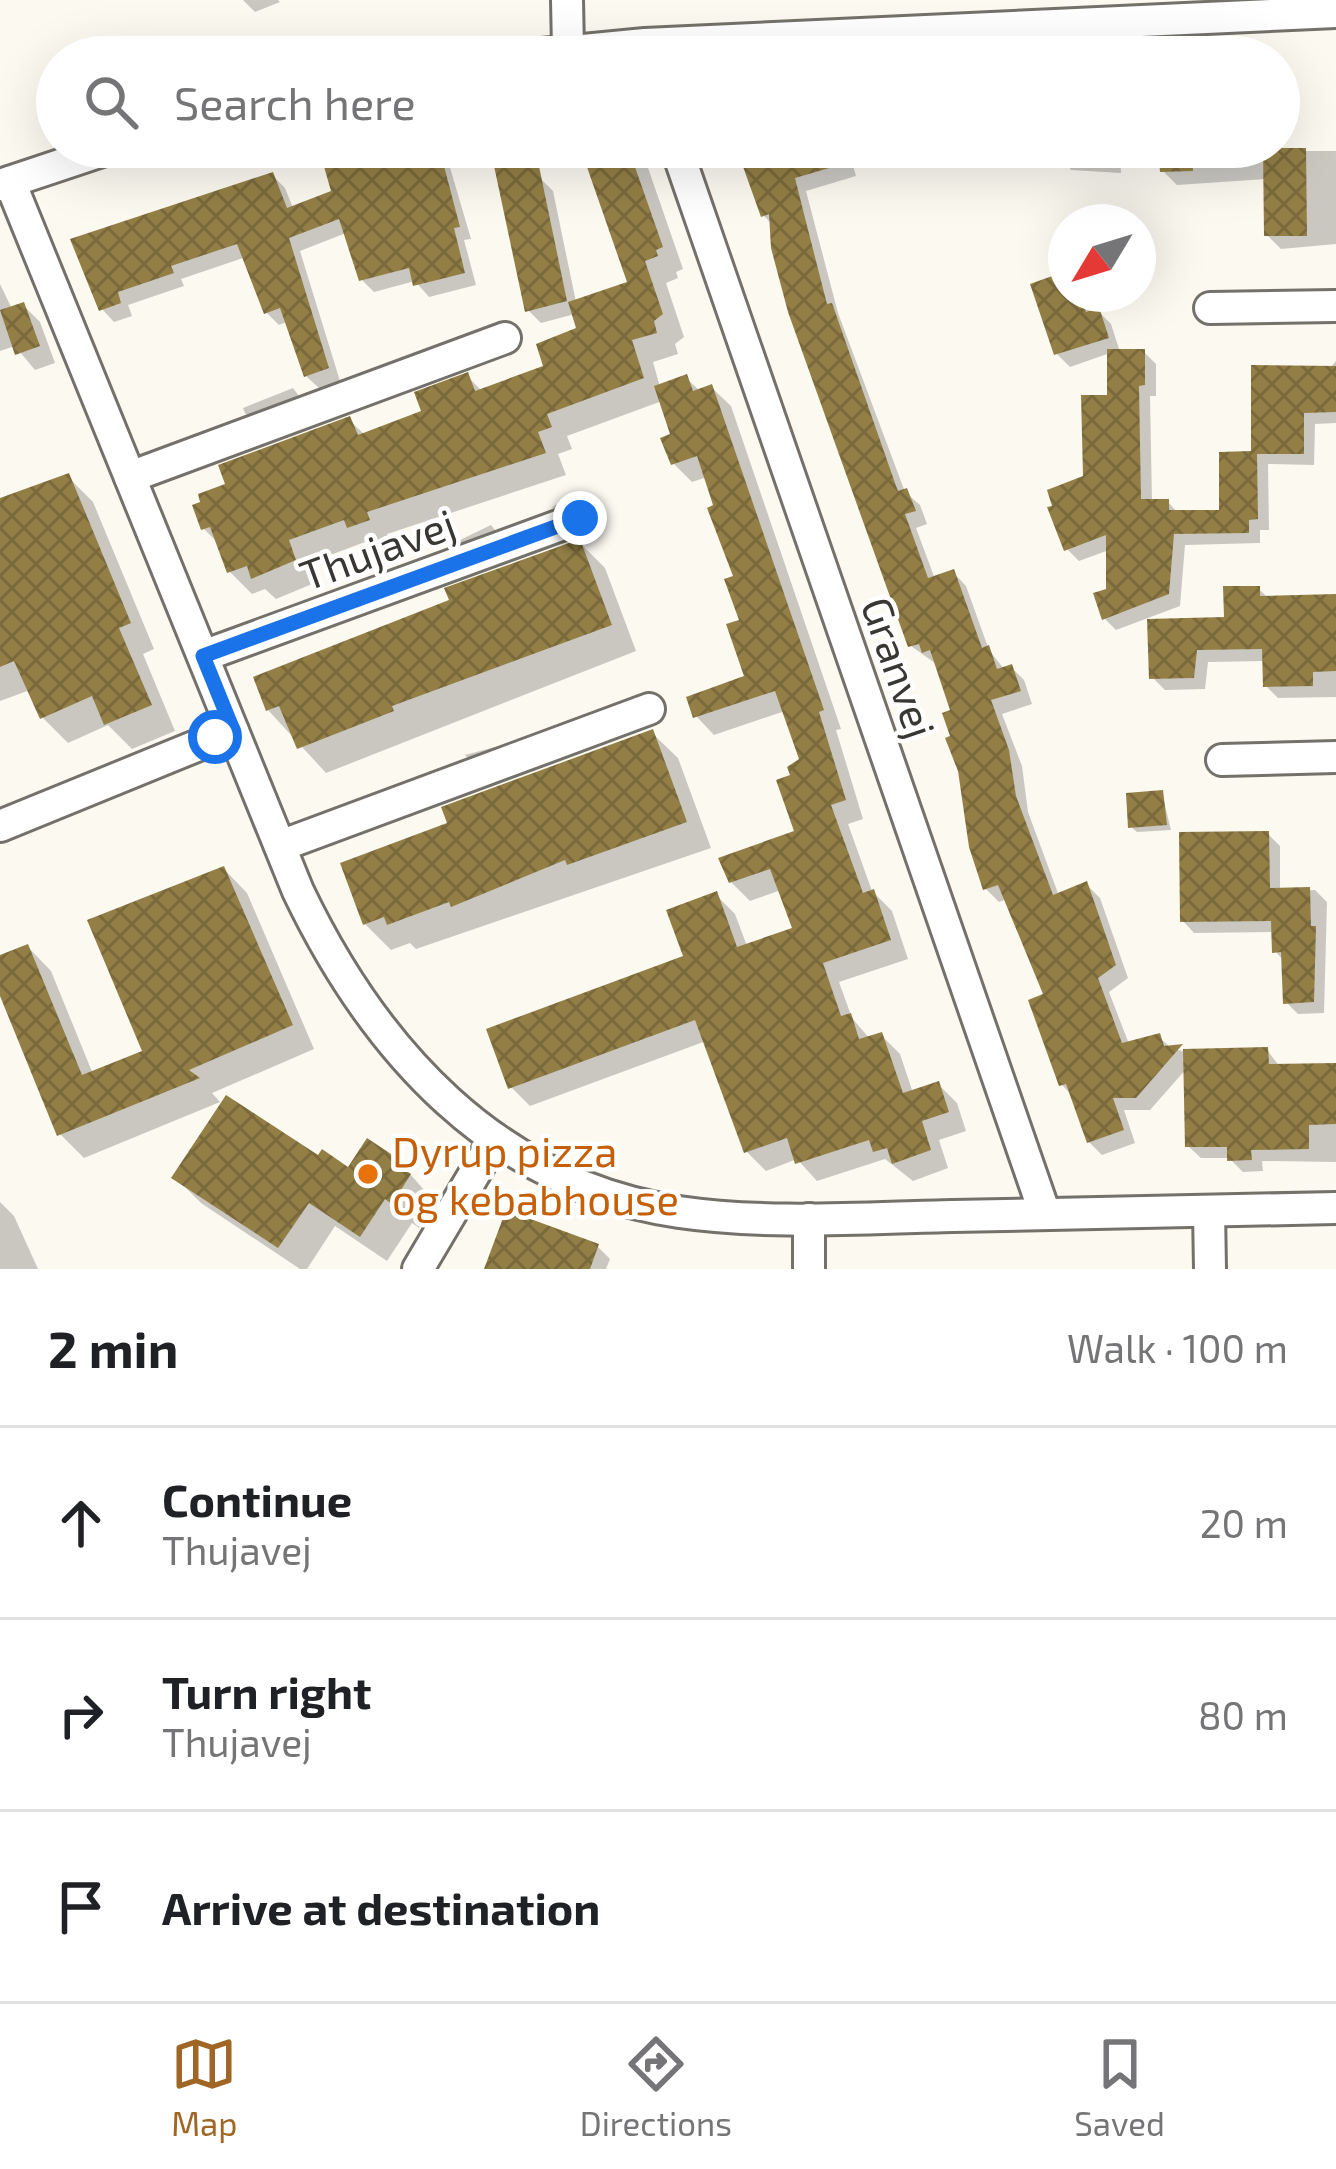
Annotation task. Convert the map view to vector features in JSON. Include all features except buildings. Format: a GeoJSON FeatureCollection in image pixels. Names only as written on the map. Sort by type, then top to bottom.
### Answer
{"type":"FeatureCollection","features":[{"type":"Feature","properties":{"kind":"street"},"geometry":{"type":"LineString","coordinates":[[567,0],[568,36]]}},
{"type":"Feature","properties":{"kind":"street"},"geometry":{"type":"LineString","coordinates":[[911,36],[1336,12]]}},
{"type":"Feature","properties":{"kind":"street"},"geometry":{"type":"LineString","coordinates":[[52,168],[5,184],[280,847],[335,968],[380,1033],[431,1089],[496,1139],[611,1198],[680,1212],[809,1219],[1336,1208]]}},
{"type":"Feature","properties":{"kind":"street","name":"Granvej"},"geometry":{"type":"LineString","coordinates":[[683,168],[1045,1214]]}},
{"type":"Feature","properties":{"kind":"street"},"geometry":{"type":"LineString","coordinates":[[1210,308],[1336,306]]}},
{"type":"Feature","properties":{"kind":"street"},"geometry":{"type":"LineString","coordinates":[[130,477],[505,338]]}},
{"type":"Feature","properties":{"kind":"street","name":"Thujavej"},"geometry":{"type":"LineString","coordinates":[[203,656],[580,518]]}},
{"type":"Feature","properties":{"kind":"street"},"geometry":{"type":"LineString","coordinates":[[280,847],[649,710]]}},
{"type":"Feature","properties":{"kind":"street"},"geometry":{"type":"LineString","coordinates":[[0,826],[233,730]]}},
{"type":"Feature","properties":{"kind":"street"},"geometry":{"type":"LineString","coordinates":[[1222,760],[1336,757]]}},
{"type":"Feature","properties":{"kind":"street"},"geometry":{"type":"LineString","coordinates":[[418,1269],[496,1139]]}},
{"type":"Feature","properties":{"kind":"street"},"geometry":{"type":"LineString","coordinates":[[1209,1211],[1210,1269]]}},
{"type":"Feature","properties":{"kind":"street"},"geometry":{"type":"LineString","coordinates":[[809,1219],[809,1269]]}},
{"type":"Feature","properties":{"kind":"place","name":"Dyrup pizza og kebabhouse"},"geometry":{"type":"Point","coordinates":[368,1174]}},
{"type":"Feature","properties":{"kind":"route"},"geometry":{"type":"LineString","coordinates":[[215,737],[233,730],[203,656],[580,518]]}}]}
